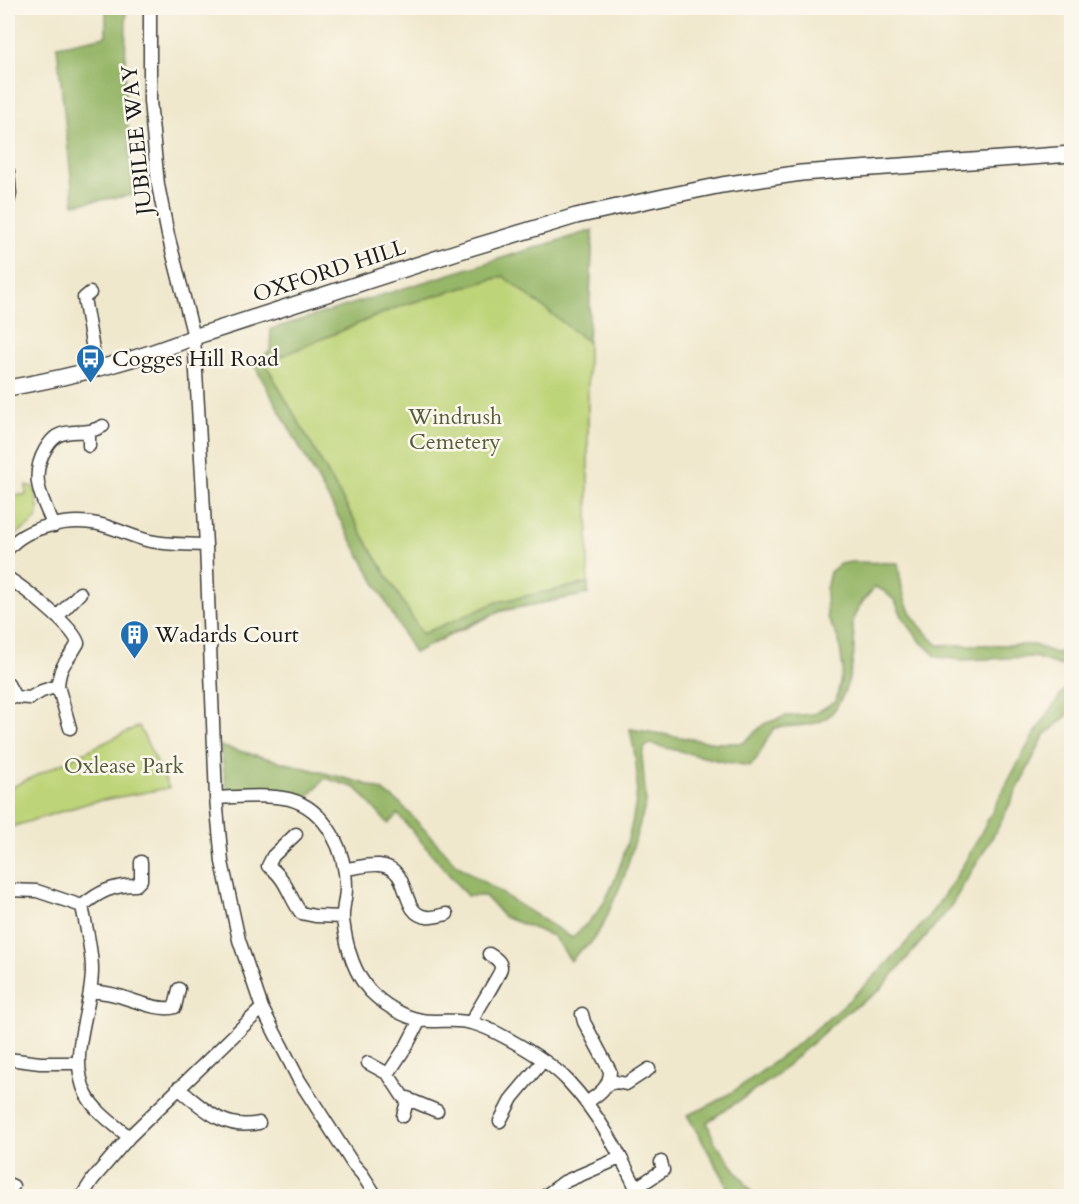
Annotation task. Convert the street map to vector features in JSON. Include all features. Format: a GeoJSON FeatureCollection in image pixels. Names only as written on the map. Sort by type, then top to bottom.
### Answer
{"type":"FeatureCollection","features":[{"type":"Feature","properties":{"kind":"main road"},"geometry":{"type":"LineString","coordinates":[[1027,158],[1071,144]]}},
{"type":"Feature","properties":{"kind":"main road","name":"OXFORD HILL"},"geometry":{"type":"LineString","coordinates":[[8,388],[45,381],[164,349],[194,337],[449,254],[576,216],[722,185],[801,173],[1071,154]]}},
{"type":"Feature","properties":{"kind":"street","name":"JUBILEE WAY"},"geometry":{"type":"LineString","coordinates":[[150,8],[150,101],[158,185],[194,337]]}},
{"type":"Feature","properties":{"kind":"street"},"geometry":{"type":"LineString","coordinates":[[8,172],[10,194],[8,202]]}},
{"type":"Feature","properties":{"kind":"street"},"geometry":{"type":"LineString","coordinates":[[90,292],[84,298],[96,367]]}},
{"type":"Feature","properties":{"kind":"street"},"geometry":{"type":"LineString","coordinates":[[194,337],[206,545],[218,830],[230,904],[262,1008],[300,1080],[352,1164],[362,1174],[376,1197]]}},
{"type":"Feature","properties":{"kind":"street"},"geometry":{"type":"LineString","coordinates":[[54,526],[36,478],[39,462],[48,445],[57,436],[69,432],[89,431],[103,426]]}},
{"type":"Feature","properties":{"kind":"street"},"geometry":{"type":"LineString","coordinates":[[89,431],[89,446]]}},
{"type":"Feature","properties":{"kind":"street"},"geometry":{"type":"LineString","coordinates":[[8,549],[20,538],[36,531],[68,523],[97,524],[153,542],[206,545]]}},
{"type":"Feature","properties":{"kind":"street"},"geometry":{"type":"LineString","coordinates":[[8,578],[57,617],[76,638],[78,643],[59,671],[58,686],[69,728]]}},
{"type":"Feature","properties":{"kind":"street"},"geometry":{"type":"LineString","coordinates":[[57,617],[80,593]]}},
{"type":"Feature","properties":{"kind":"street"},"geometry":{"type":"LineString","coordinates":[[8,684],[15,697],[30,698],[58,686]]}},
{"type":"Feature","properties":{"kind":"street"},"geometry":{"type":"LineString","coordinates":[[216,798],[248,796],[286,799],[303,805],[323,821],[340,851],[345,869],[346,892],[342,917],[346,943],[362,980],[377,998],[420,1020],[471,1022],[502,1036],[543,1061],[568,1081],[586,1102],[609,1136],[638,1192],[663,1170],[661,1162]]}},
{"type":"Feature","properties":{"kind":"street"},"geometry":{"type":"LineString","coordinates":[[296,834],[273,856],[268,866],[284,881],[301,914],[342,917]]}},
{"type":"Feature","properties":{"kind":"street"},"geometry":{"type":"LineString","coordinates":[[82,906],[109,888],[136,885],[141,880],[141,862]]}},
{"type":"Feature","properties":{"kind":"street"},"geometry":{"type":"LineString","coordinates":[[345,869],[378,865],[391,868],[404,881],[408,900],[419,914],[427,917],[447,914]]}},
{"type":"Feature","properties":{"kind":"street"},"geometry":{"type":"LineString","coordinates":[[8,890],[37,891],[82,906]]}},
{"type":"Feature","properties":{"kind":"street"},"geometry":{"type":"LineString","coordinates":[[82,906],[90,945],[92,970],[79,1063],[86,1094],[94,1105],[129,1137]]}},
{"type":"Feature","properties":{"kind":"street"},"geometry":{"type":"LineString","coordinates":[[471,1022],[484,996],[500,974],[499,961],[489,954]]}},
{"type":"Feature","properties":{"kind":"street"},"geometry":{"type":"LineString","coordinates":[[90,991],[169,1008],[175,1007],[179,989]]}},
{"type":"Feature","properties":{"kind":"street"},"geometry":{"type":"LineString","coordinates":[[82,1197],[93,1179],[129,1137],[262,1008]]}},
{"type":"Feature","properties":{"kind":"street"},"geometry":{"type":"LineString","coordinates":[[582,1014],[610,1071],[607,1084],[599,1094],[586,1102]]}},
{"type":"Feature","properties":{"kind":"street"},"geometry":{"type":"LineString","coordinates":[[388,1074],[420,1020]]}},
{"type":"Feature","properties":{"kind":"street"},"geometry":{"type":"LineString","coordinates":[[8,1059],[40,1063],[79,1063]]}},
{"type":"Feature","properties":{"kind":"street"},"geometry":{"type":"LineString","coordinates":[[500,1121],[512,1098],[543,1061]]}},
{"type":"Feature","properties":{"kind":"street"},"geometry":{"type":"LineString","coordinates":[[368,1063],[388,1074],[403,1097],[436,1111]]}},
{"type":"Feature","properties":{"kind":"street"},"geometry":{"type":"LineString","coordinates":[[607,1084],[617,1082],[626,1084],[649,1069]]}},
{"type":"Feature","properties":{"kind":"street"},"geometry":{"type":"LineString","coordinates":[[178,1088],[214,1117],[234,1124],[259,1123]]}},
{"type":"Feature","properties":{"kind":"street"},"geometry":{"type":"LineString","coordinates":[[404,1116],[408,1098]]}},
{"type":"Feature","properties":{"kind":"street"},"geometry":{"type":"LineString","coordinates":[[545,1197],[572,1178],[620,1158]]}},
{"type":"Feature","properties":{"kind":"green space"},"geometry":{"type":"Polygon","coordinates":[[[106,8],[126,8],[125,90],[133,195],[74,204],[57,46],[106,36],[106,8]]]}},
{"type":"Feature","properties":{"kind":"green space"},"geometry":{"type":"Polygon","coordinates":[[[593,230],[588,342],[503,276],[400,306],[265,363],[422,634],[497,602],[588,583],[588,594],[501,611],[414,653],[253,363],[270,351],[271,329],[593,230]]]}},
{"type":"Feature","properties":{"kind":"green space","name":"Windrush Cemetery"},"geometry":{"type":"Polygon","coordinates":[[[504,276],[588,342],[588,594],[501,611],[428,646],[265,363],[400,306],[504,276]]]}},
{"type":"Feature","properties":{"kind":"green space"},"geometry":{"type":"Polygon","coordinates":[[[26,485],[33,487],[37,499],[38,515],[31,524],[8,540],[8,495],[26,495],[26,485]]]}},
{"type":"Feature","properties":{"kind":"green space"},"geometry":{"type":"Polygon","coordinates":[[[851,562],[898,563],[902,589],[913,617],[938,645],[1034,645],[1055,653],[1071,648],[1071,656],[1061,666],[1034,657],[963,660],[937,657],[920,641],[903,618],[895,601],[884,591],[875,587],[860,605],[854,618],[852,665],[846,689],[835,709],[827,717],[814,724],[774,728],[757,759],[750,766],[650,744],[645,747],[642,756],[646,803],[624,877],[603,925],[590,944],[579,951],[571,961],[553,936],[504,917],[485,896],[467,896],[398,814],[388,824],[356,788],[325,778],[308,797],[265,790],[227,790],[220,746],[363,783],[381,790],[400,803],[457,865],[572,938],[603,904],[611,889],[629,837],[636,803],[637,781],[630,729],[717,743],[743,743],[764,724],[786,716],[814,714],[836,701],[843,669],[839,640],[827,617],[826,589],[830,572],[840,564],[851,562]]]}},
{"type":"Feature","properties":{"kind":"green space"},"geometry":{"type":"Polygon","coordinates":[[[1071,673],[1071,712],[1044,736],[998,828],[949,909],[879,991],[844,1014],[772,1079],[707,1122],[714,1141],[755,1196],[730,1196],[723,1177],[687,1115],[739,1088],[806,1037],[862,989],[912,936],[954,881],[1029,743],[1067,686],[1071,673]]]}},
{"type":"Feature","properties":{"kind":"green space","name":"Oxlease Park"},"geometry":{"type":"Polygon","coordinates":[[[139,726],[169,788],[92,802],[8,828],[8,789],[139,726]]]}},
{"type":"Feature","properties":{"kind":"place","name":"Cogges Hill Road"},"geometry":{"type":"Point","coordinates":[91,384]}},
{"type":"Feature","properties":{"kind":"place","name":"Wadards Court"},"geometry":{"type":"Point","coordinates":[134,660]}}]}
